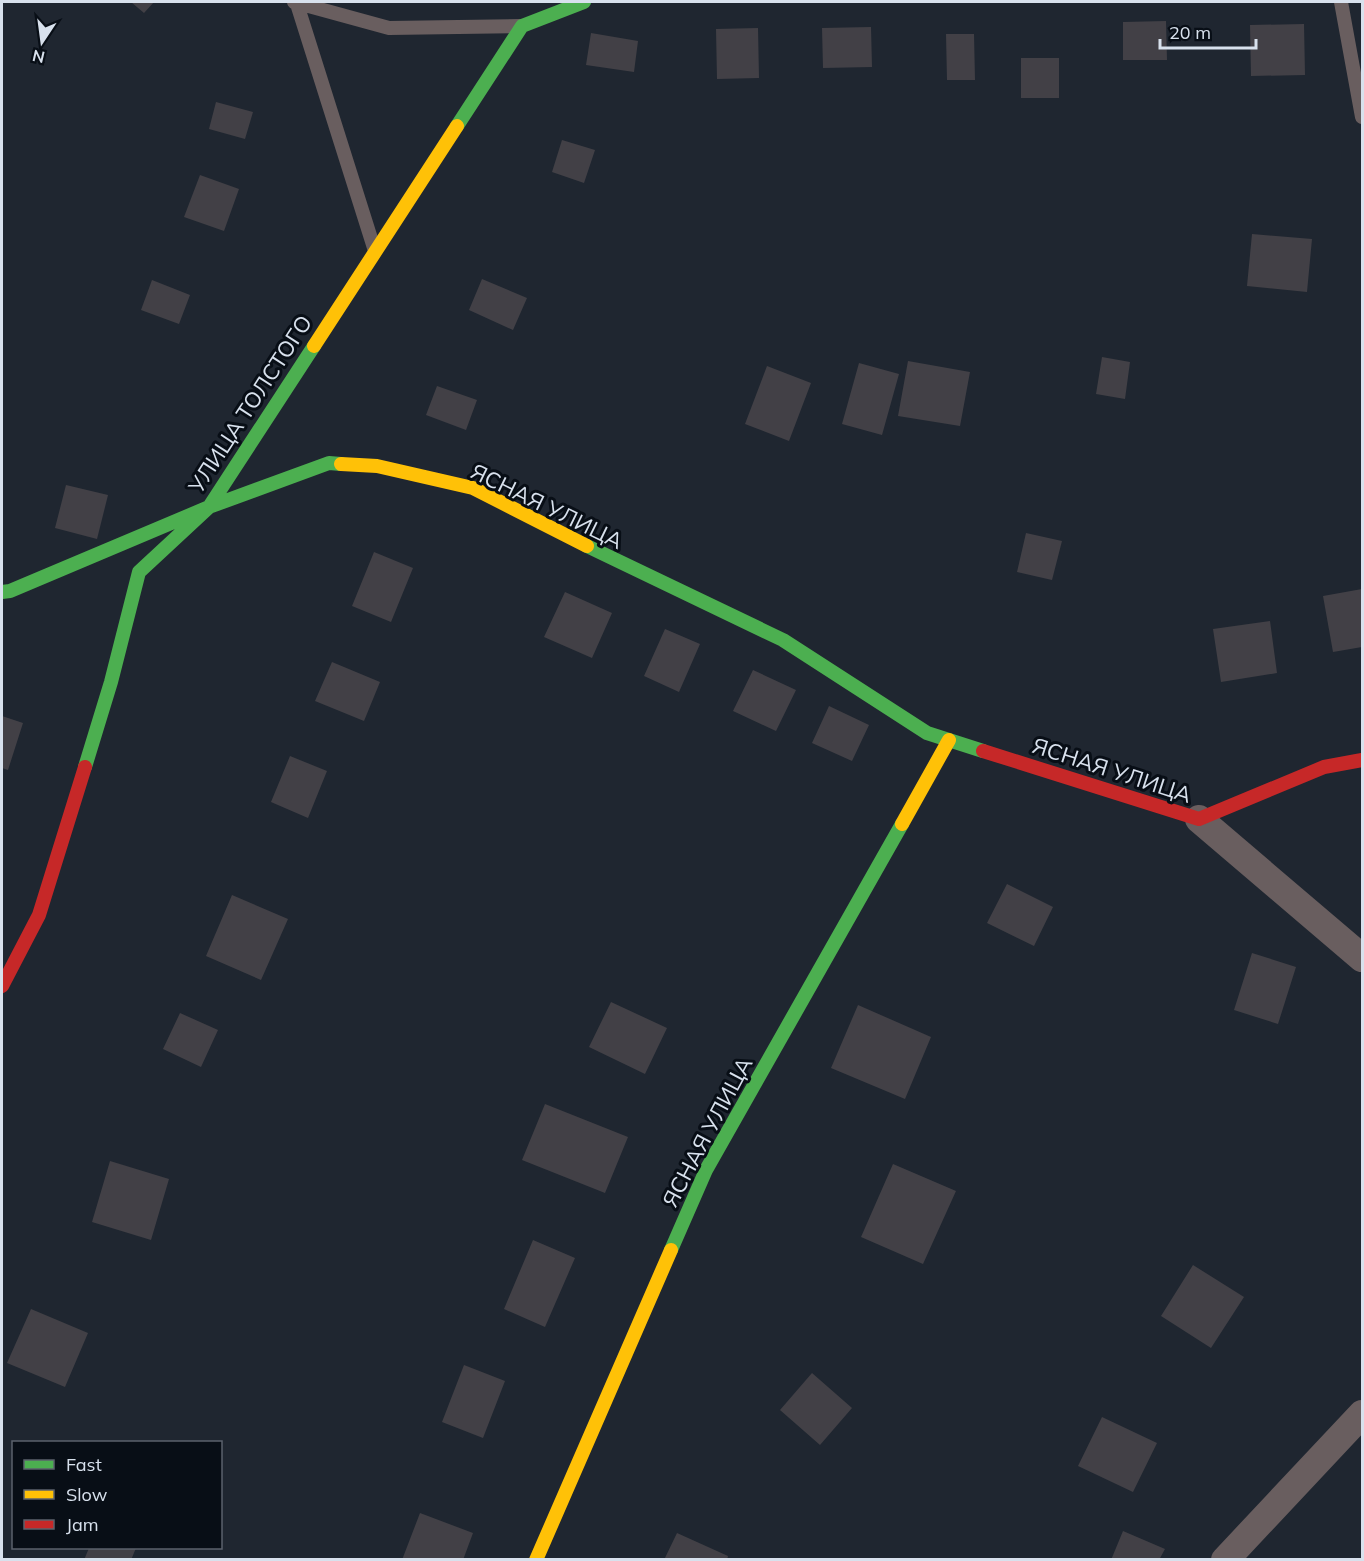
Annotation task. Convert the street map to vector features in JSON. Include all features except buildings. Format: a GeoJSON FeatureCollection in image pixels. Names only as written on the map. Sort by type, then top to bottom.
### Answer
{"type":"FeatureCollection","features":[{"type":"Feature","properties":{"kind":"street"},"geometry":{"type":"LineString","coordinates":[[522,26],[584,2]]}},
{"type":"Feature","properties":{"kind":"street","name":"УЛИЦА ТОЛСТОГО"},"geometry":{"type":"LineString","coordinates":[[2,986],[39,915],[111,682],[139,572],[209,507],[522,26]]}},
{"type":"Feature","properties":{"kind":"street","name":"ЯСНАЯ УЛИЦА"},"geometry":{"type":"LineString","coordinates":[[2,592],[10,591],[209,507],[329,463],[377,466],[473,488],[627,567],[783,640],[927,733],[1199,819],[1324,767],[1362,760]]}},
{"type":"Feature","properties":{"kind":"street","name":"ЯСНАЯ УЛИЦА"},"geometry":{"type":"LineString","coordinates":[[536,1560],[706,1170],[949,740]]}},
{"type":"Feature","properties":{"kind":"street"},"geometry":{"type":"LineString","coordinates":[[1199,819],[1362,958]]}},
{"type":"Feature","properties":{"kind":"street"},"geometry":{"type":"LineString","coordinates":[[1225,1560],[1362,1414]]}},
{"type":"Feature","properties":{"kind":"lane"},"geometry":{"type":"LineString","coordinates":[[1341,2],[1362,117]]}},
{"type":"Feature","properties":{"kind":"lane"},"geometry":{"type":"LineString","coordinates":[[295,3],[389,28],[522,26]]}},
{"type":"Feature","properties":{"kind":"lane"},"geometry":{"type":"LineString","coordinates":[[295,3],[375,252]]}},
{"type":"Feature","properties":{"kind":"traffic: fast"},"geometry":{"type":"LineString","coordinates":[[457,126],[522,26],[584,2]]}},
{"type":"Feature","properties":{"kind":"traffic: fast"},"geometry":{"type":"LineString","coordinates":[[85,767],[111,682],[139,572],[209,507],[314,346]]}},
{"type":"Feature","properties":{"kind":"traffic: fast"},"geometry":{"type":"LineString","coordinates":[[2,592],[10,591],[209,507],[329,463],[341,464]]}},
{"type":"Feature","properties":{"kind":"traffic: fast"},"geometry":{"type":"LineString","coordinates":[[587,546],[783,640],[927,733],[983,751]]}},
{"type":"Feature","properties":{"kind":"traffic: fast"},"geometry":{"type":"LineString","coordinates":[[671,1250],[706,1170],[902,824]]}},
{"type":"Feature","properties":{"kind":"traffic: slow"},"geometry":{"type":"LineString","coordinates":[[314,346],[457,126]]}},
{"type":"Feature","properties":{"kind":"traffic: slow"},"geometry":{"type":"LineString","coordinates":[[341,464],[377,466],[473,488],[587,546]]}},
{"type":"Feature","properties":{"kind":"traffic: slow"},"geometry":{"type":"LineString","coordinates":[[902,824],[949,740]]}},
{"type":"Feature","properties":{"kind":"traffic: slow"},"geometry":{"type":"LineString","coordinates":[[536,1560],[671,1250]]}},
{"type":"Feature","properties":{"kind":"traffic: jam"},"geometry":{"type":"LineString","coordinates":[[983,751],[1199,819],[1324,767],[1362,760]]}},
{"type":"Feature","properties":{"kind":"traffic: jam"},"geometry":{"type":"LineString","coordinates":[[2,986],[39,915],[85,767]]}}]}
